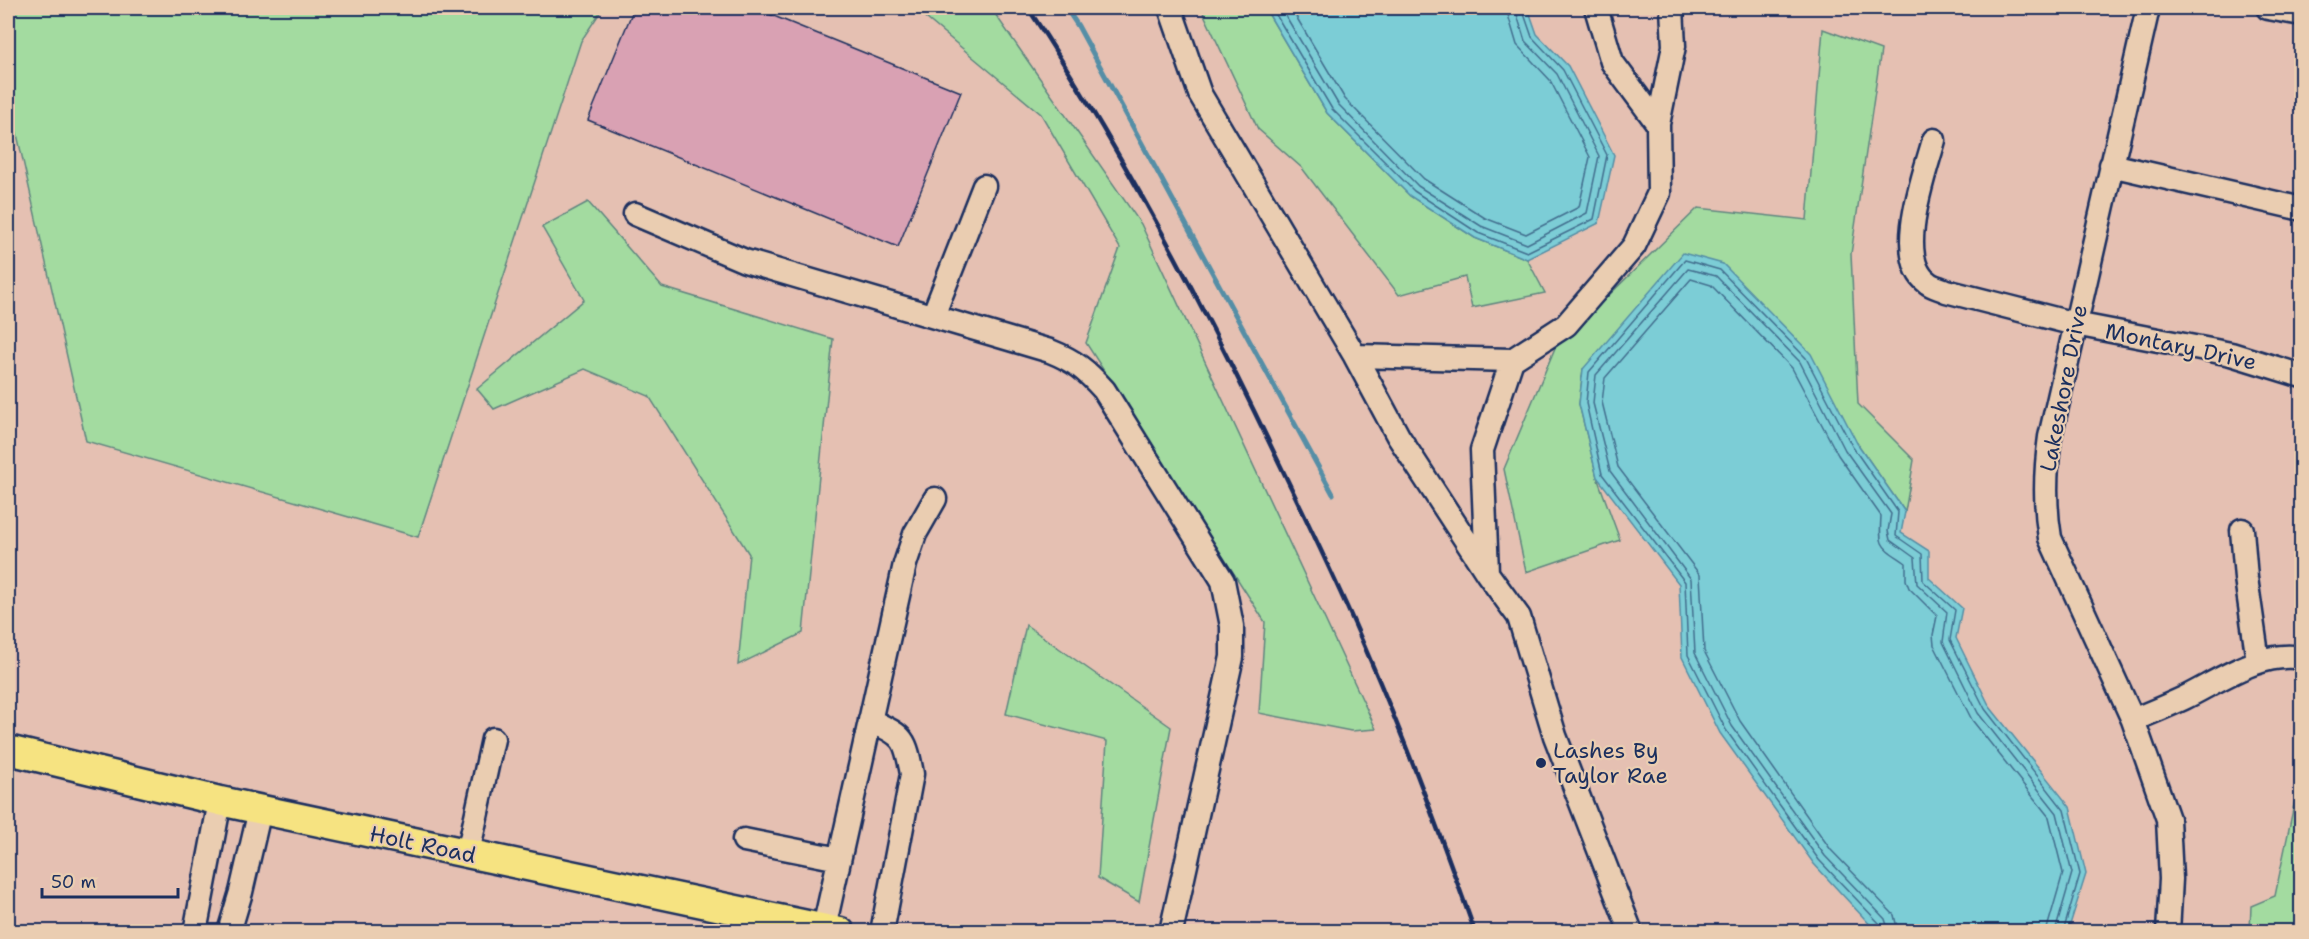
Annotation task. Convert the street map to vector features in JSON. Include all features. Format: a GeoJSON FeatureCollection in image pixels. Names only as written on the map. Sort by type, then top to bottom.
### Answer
{"type":"FeatureCollection","features":[{"type":"Feature","properties":{"kind":"main road","name":"Holt Road"},"geometry":{"type":"LineString","coordinates":[[8,750],[260,810],[832,930]]}},
{"type":"Feature","properties":{"kind":"street"},"geometry":{"type":"LineString","coordinates":[[1170,8],[1200,94],[1355,356],[1398,435],[1487,573],[1519,617],[1555,736],[1631,932]]}},
{"type":"Feature","properties":{"kind":"street"},"geometry":{"type":"LineString","coordinates":[[1596,8],[1612,62],[1658,124]]}},
{"type":"Feature","properties":{"kind":"street"},"geometry":{"type":"LineString","coordinates":[[1355,356],[1512,360],[1566,325],[1634,246],[1659,193],[1658,124],[1674,46],[1672,8]]}},
{"type":"Feature","properties":{"kind":"street","name":"Lakeshore Drive"},"geometry":{"type":"LineString","coordinates":[[2148,8],[2050,437],[2045,476],[2045,508],[2050,538],[2133,720],[2168,819],[2171,879],[2168,932]]}},
{"type":"Feature","properties":{"kind":"street"},"geometry":{"type":"LineString","coordinates":[[2268,8],[2301,14]]}},
{"type":"Feature","properties":{"kind":"street","name":"Montary Drive"},"geometry":{"type":"LineString","coordinates":[[1934,140],[1912,224],[1912,253],[1919,272],[1928,283],[1946,291],[2075,324],[2231,354],[2301,376]]}},
{"type":"Feature","properties":{"kind":"street"},"geometry":{"type":"LineString","coordinates":[[2111,165],[2301,209]]}},
{"type":"Feature","properties":{"kind":"street"},"geometry":{"type":"LineString","coordinates":[[933,316],[984,186]]}},
{"type":"Feature","properties":{"kind":"street"},"geometry":{"type":"LineString","coordinates":[[635,214],[746,261],[1050,351],[1071,359],[1083,367],[1104,390],[1223,581],[1232,626],[1232,657],[1171,932]]}},
{"type":"Feature","properties":{"kind":"street"},"geometry":{"type":"LineString","coordinates":[[1487,573],[1482,450],[1512,360]]}},
{"type":"Feature","properties":{"kind":"street"},"geometry":{"type":"LineString","coordinates":[[832,930],[839,859],[905,564],[915,534],[935,499]]}},
{"type":"Feature","properties":{"kind":"street"},"geometry":{"type":"LineString","coordinates":[[2242,530],[2246,578],[2258,662]]}},
{"type":"Feature","properties":{"kind":"street"},"geometry":{"type":"LineString","coordinates":[[2133,720],[2258,662],[2280,657],[2301,658]]}},
{"type":"Feature","properties":{"kind":"street"},"geometry":{"type":"LineString","coordinates":[[870,720],[900,735],[908,754],[912,774],[882,932]]}},
{"type":"Feature","properties":{"kind":"street"},"geometry":{"type":"LineString","coordinates":[[468,853],[493,739]]}},
{"type":"Feature","properties":{"kind":"street"},"geometry":{"type":"LineString","coordinates":[[195,932],[220,801]]}},
{"type":"Feature","properties":{"kind":"street"},"geometry":{"type":"LineString","coordinates":[[229,932],[260,810]]}},
{"type":"Feature","properties":{"kind":"street"},"geometry":{"type":"LineString","coordinates":[[744,840],[839,859]]}},
{"type":"Feature","properties":{"kind":"green space"},"geometry":{"type":"Polygon","coordinates":[[[8,8],[603,8],[581,41],[418,537],[86,441],[8,94],[8,8]]]}},
{"type":"Feature","properties":{"kind":"green space"},"geometry":{"type":"Polygon","coordinates":[[[914,8],[991,8],[1141,224],[1376,729],[1351,731],[1259,713],[1265,622],[1086,343],[1120,248],[1041,114],[914,8]]]}},
{"type":"Feature","properties":{"kind":"green space"},"geometry":{"type":"Polygon","coordinates":[[[1201,8],[1265,8],[1327,113],[1410,196],[1475,238],[1527,259],[1545,293],[1472,308],[1465,277],[1399,295],[1302,168],[1258,129],[1201,8]]]}},
{"type":"Feature","properties":{"kind":"green space"},"geometry":{"type":"Polygon","coordinates":[[[1823,29],[1881,50],[1851,254],[1858,404],[1914,460],[1905,512],[1857,443],[1583,369],[1579,404],[1597,477],[1620,540],[1526,572],[1504,469],[1555,348],[1698,208],[1807,220],[1823,29]]]}},
{"type":"Feature","properties":{"kind":"green space"},"geometry":{"type":"Polygon","coordinates":[[[588,202],[662,287],[833,339],[803,633],[738,665],[749,554],[649,396],[585,369],[494,409],[477,389],[584,300],[542,227],[588,202]]]}},
{"type":"Feature","properties":{"kind":"green space"},"geometry":{"type":"Polygon","coordinates":[[[1026,625],[1171,727],[1139,902],[1098,878],[1107,741],[1006,714],[1026,625]]]}},
{"type":"Feature","properties":{"kind":"green space"},"geometry":{"type":"Polygon","coordinates":[[[2301,771],[2301,931],[2250,931],[2251,906],[2275,896],[2301,771]]]}},
{"type":"Feature","properties":{"kind":"water"},"geometry":{"type":"Polygon","coordinates":[[[1265,8],[1528,8],[1537,34],[1568,66],[1614,155],[1599,223],[1527,259],[1475,238],[1410,196],[1327,113],[1265,8]]]}},
{"type":"Feature","properties":{"kind":"water"},"geometry":{"type":"Polygon","coordinates":[[[1683,253],[1723,264],[1811,354],[1857,443],[1905,512],[1901,533],[1929,551],[1929,578],[1962,608],[1956,638],[1990,707],[2070,807],[2086,874],[2068,931],[1876,931],[1814,864],[1720,733],[1682,657],[1679,584],[1597,477],[1579,404],[1583,369],[1683,253]]]}},
{"type":"Feature","properties":{"kind":"building"},"geometry":{"type":"Polygon","coordinates":[[[634,8],[754,8],[961,92],[898,247],[588,120],[634,8]]]}},
{"type":"Feature","properties":{"kind":"waterway"},"geometry":{"type":"LineString","coordinates":[[1066,8],[1078,26],[1333,494]]}},
{"type":"Feature","properties":{"kind":"railway"},"geometry":{"type":"LineString","coordinates":[[1028,8],[1090,106],[1148,207],[1203,309],[1284,474],[1342,595],[1383,691],[1424,793],[1475,932]]}},
{"type":"Feature","properties":{"kind":"place","name":"Lashes By Taylor Rae"},"geometry":{"type":"Point","coordinates":[1541,763]}}]}
